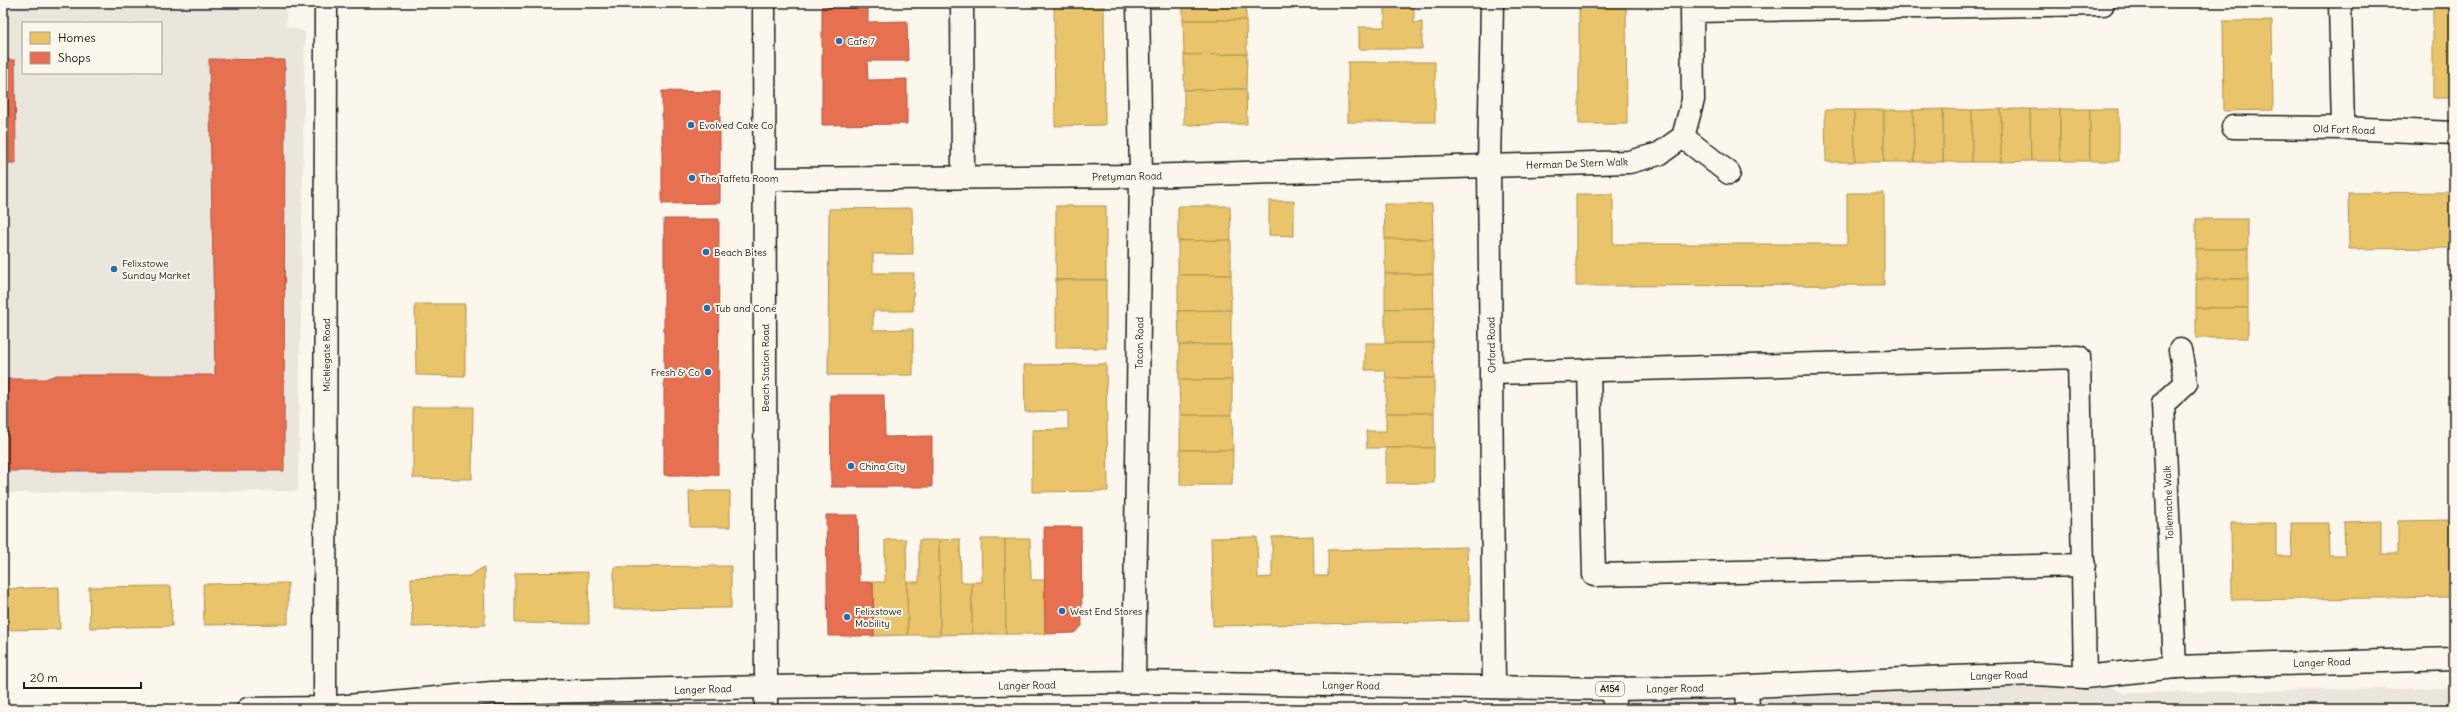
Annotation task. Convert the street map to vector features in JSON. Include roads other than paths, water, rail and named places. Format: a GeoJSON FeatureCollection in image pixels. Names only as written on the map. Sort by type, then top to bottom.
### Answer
{"type":"FeatureCollection","features":[{"type":"Feature","properties":{"kind":"street","name":"Micklegate Road"},"geometry":{"type":"LineString","coordinates":[[325,708],[326,3]]}},
{"type":"Feature","properties":{"kind":"street","name":"Beach Station Road"},"geometry":{"type":"LineString","coordinates":[[764,3],[766,709]]}},
{"type":"Feature","properties":{"kind":"street"},"geometry":{"type":"LineString","coordinates":[[962,3],[963,177]]}},
{"type":"Feature","properties":{"kind":"street","name":"Tacon Road"},"geometry":{"type":"LineString","coordinates":[[1134,682],[1141,176],[1138,3]]}},
{"type":"Feature","properties":{"kind":"street","name":"Orford Road"},"geometry":{"type":"LineString","coordinates":[[1492,3],[1489,167],[1494,687]]}},
{"type":"Feature","properties":{"kind":"street"},"geometry":{"type":"LineString","coordinates":[[2340,3],[2343,128]]}},
{"type":"Feature","properties":{"kind":"street"},"geometry":{"type":"LineString","coordinates":[[1729,173],[1683,137],[1693,100],[1692,11],[2103,4]]}},
{"type":"Feature","properties":{"kind":"street","name":"Old Fort Road"},"geometry":{"type":"LineString","coordinates":[[2233,127],[2343,128],[2454,133]]}},
{"type":"Feature","properties":{"kind":"street","name":"Herman De Stern Walk"},"geometry":{"type":"LineString","coordinates":[[1489,167],[1629,162],[1659,154],[1683,137]]}},
{"type":"Feature","properties":{"kind":"street","name":"Pretyman Road"},"geometry":{"type":"LineString","coordinates":[[765,179],[1141,176],[1489,167]]}},
{"type":"Feature","properties":{"kind":"street","name":"Tollemache Walk"},"geometry":{"type":"LineString","coordinates":[[2175,667],[2163,404],[2186,383],[2180,350]]}},
{"type":"Feature","properties":{"kind":"street"},"geometry":{"type":"LineString","coordinates":[[1492,373],[2079,357],[2085,677]]}},
{"type":"Feature","properties":{"kind":"street"},"geometry":{"type":"LineString","coordinates":[[1589,370],[1594,575],[2084,565]]}},
{"type":"Feature","properties":{"kind":"street","name":"Langer Road"},"geometry":{"type":"LineString","coordinates":[[248,709],[325,708],[492,693],[766,687],[1134,682],[1494,687],[1614,699],[1747,687],[1973,676],[2036,674],[2085,677],[2175,667],[2454,659]]}},
{"type":"Feature","properties":{"kind":"street"},"geometry":{"type":"LineString","coordinates":[[1747,687],[1748,709]]}},
{"type":"Feature","properties":{"kind":"place","name":"Cafe 7"},"geometry":{"type":"Point","coordinates":[839,41]}},
{"type":"Feature","properties":{"kind":"place","name":"Evolved Cake Co"},"geometry":{"type":"Point","coordinates":[691,125]}},
{"type":"Feature","properties":{"kind":"place","name":"The Taffeta Room"},"geometry":{"type":"Point","coordinates":[692,178]}},
{"type":"Feature","properties":{"kind":"place","name":"Beach Bites"},"geometry":{"type":"Point","coordinates":[706,252]}},
{"type":"Feature","properties":{"kind":"place","name":"Felixstowe Sunday Market"},"geometry":{"type":"Point","coordinates":[114,269]}},
{"type":"Feature","properties":{"kind":"place","name":"Tub and Cone"},"geometry":{"type":"Point","coordinates":[707,308]}},
{"type":"Feature","properties":{"kind":"place","name":"Fresh & Co"},"geometry":{"type":"Point","coordinates":[708,372]}},
{"type":"Feature","properties":{"kind":"place","name":"China City"},"geometry":{"type":"Point","coordinates":[851,466]}},
{"type":"Feature","properties":{"kind":"place","name":"West End Stores"},"geometry":{"type":"Point","coordinates":[1062,611]}},
{"type":"Feature","properties":{"kind":"place","name":"Felixstowe Mobility"},"geometry":{"type":"Point","coordinates":[847,617]}}]}
